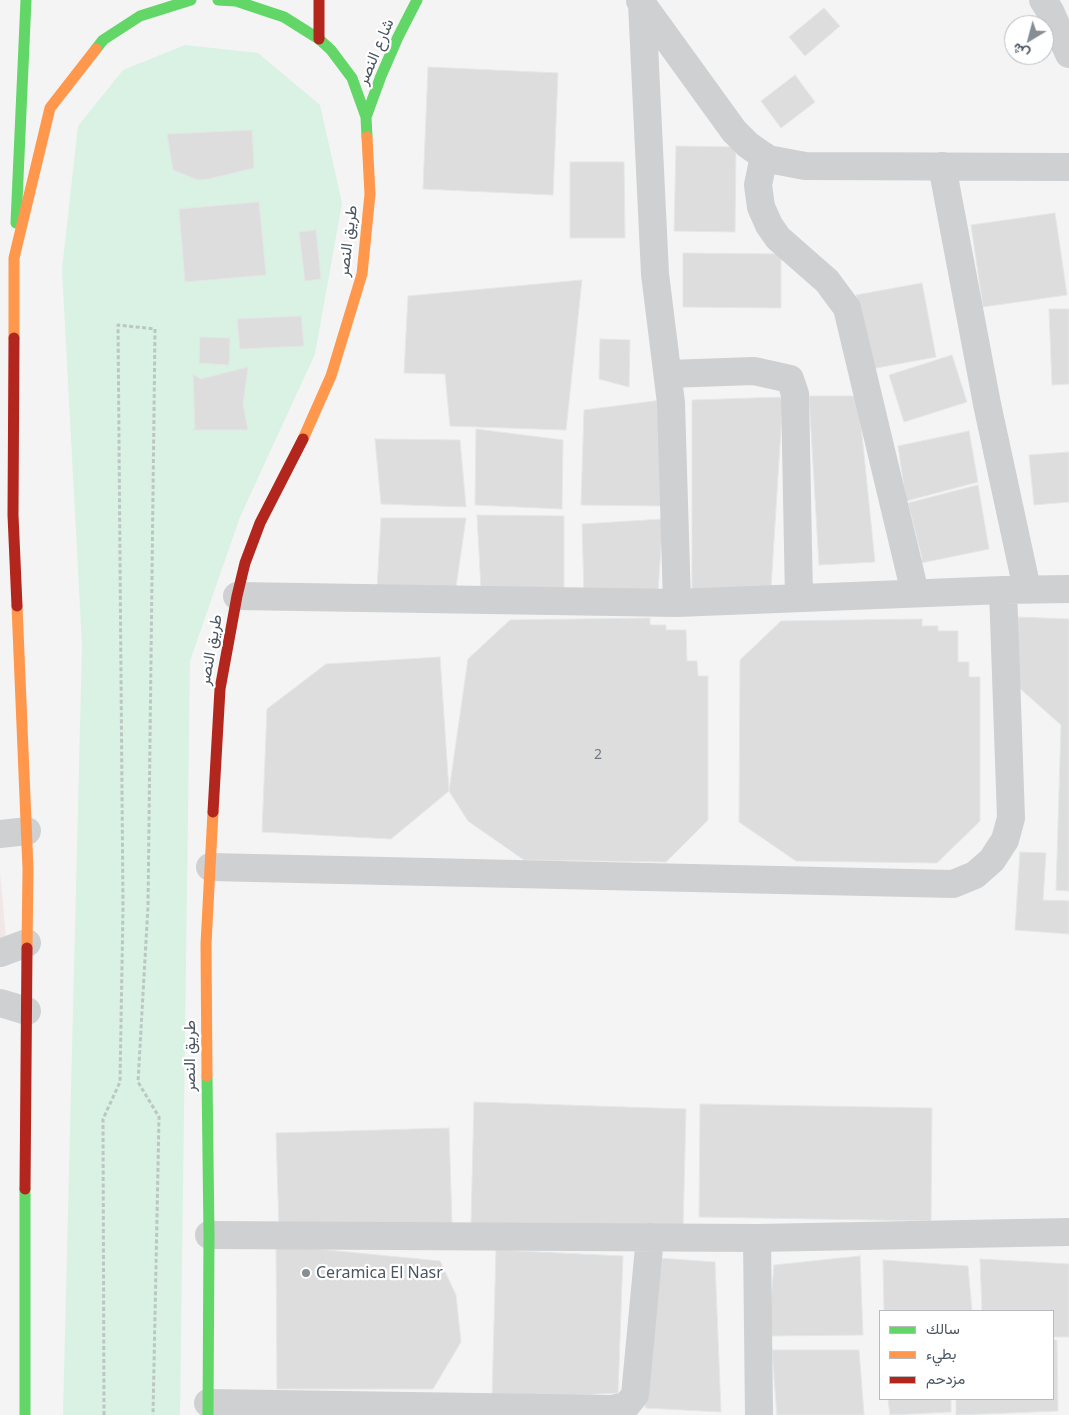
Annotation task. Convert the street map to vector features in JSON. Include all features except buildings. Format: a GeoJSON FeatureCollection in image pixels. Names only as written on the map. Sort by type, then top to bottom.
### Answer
{"type":"FeatureCollection","features":[{"type":"Feature","properties":{"kind":"main road"},"geometry":{"type":"LineString","coordinates":[[25,1415],[27,831],[13,515],[14,258],[26,0]]}},
{"type":"Feature","properties":{"kind":"main road"},"geometry":{"type":"LineString","coordinates":[[148,0],[171,5]]}},
{"type":"Feature","properties":{"kind":"main road"},"geometry":{"type":"LineString","coordinates":[[14,258],[50,108],[102,40],[140,16],[192,0]]}},
{"type":"Feature","properties":{"kind":"main road","name":"طريق النصر"},"geometry":{"type":"LineString","coordinates":[[208,1409],[209,1235],[206,944],[220,689],[237,596],[246,563],[260,523],[307,431],[330,376],[362,274],[370,194],[366,117],[352,78],[332,50],[319,39],[284,17],[236,1],[218,0]]}},
{"type":"Feature","properties":{"kind":"main road"},"geometry":{"type":"LineString","coordinates":[[319,0],[319,39]]}},
{"type":"Feature","properties":{"kind":"main road","name":"شارع النصر"},"geometry":{"type":"LineString","coordinates":[[366,117],[384,68],[417,0]]}},
{"type":"Feature","properties":{"kind":"street"},"geometry":{"type":"LineString","coordinates":[[1043,0],[1068,47]]}},
{"type":"Feature","properties":{"kind":"street"},"geometry":{"type":"LineString","coordinates":[[640,2],[734,131],[748,145],[768,159],[805,166],[1069,167]]}},
{"type":"Feature","properties":{"kind":"street"},"geometry":{"type":"LineString","coordinates":[[640,2],[655,274],[671,403],[677,603]]}},
{"type":"Feature","properties":{"kind":"street"},"geometry":{"type":"LineString","coordinates":[[764,156],[758,185],[761,207],[769,225],[778,238],[827,281],[847,308],[915,593]]}},
{"type":"Feature","properties":{"kind":"street"},"geometry":{"type":"LineString","coordinates":[[210,867],[953,884],[975,875],[992,860],[1005,840],[1012,818],[1015,590],[987,404],[942,166]]}},
{"type":"Feature","properties":{"kind":"street"},"geometry":{"type":"LineString","coordinates":[[668,374],[754,371],[790,379],[795,394],[799,598]]}},
{"type":"Feature","properties":{"kind":"street"},"geometry":{"type":"LineString","coordinates":[[237,596],[677,603],[1069,589]]}},
{"type":"Feature","properties":{"kind":"street"},"geometry":{"type":"LineString","coordinates":[[0,834],[27,831]]}},
{"type":"Feature","properties":{"kind":"street"},"geometry":{"type":"LineString","coordinates":[[0,953],[27,943]]}},
{"type":"Feature","properties":{"kind":"street"},"geometry":{"type":"LineString","coordinates":[[0,1003],[26,1012]]}},
{"type":"Feature","properties":{"kind":"street"},"geometry":{"type":"LineString","coordinates":[[209,1235],[757,1238],[1069,1232]]}},
{"type":"Feature","properties":{"kind":"street"},"geometry":{"type":"LineString","coordinates":[[208,1409],[613,1409],[626,1406],[635,1395],[650,1237]]}},
{"type":"Feature","properties":{"kind":"street"},"geometry":{"type":"LineString","coordinates":[[757,1238],[759,1415]]}},
{"type":"Feature","properties":{"kind":"path"},"geometry":{"type":"LineString","coordinates":[[104,1415],[104,1119],[120,1082],[123,908],[118,325],[155,329],[148,906],[138,1082],[159,1117],[153,1415]]}},
{"type":"Feature","properties":{"kind":"shaded area"},"geometry":{"type":"Polygon","coordinates":[[[0,872],[6,938],[0,940],[0,872]]]}},
{"type":"Feature","properties":{"kind":"green space"},"geometry":{"type":"Polygon","coordinates":[[[185,45],[258,53],[320,105],[342,203],[315,354],[240,517],[190,661],[180,1415],[63,1415],[82,645],[62,269],[78,126],[123,70],[185,45]]]}},
{"type":"Feature","properties":{"kind":"traffic: fast"},"geometry":{"type":"LineString","coordinates":[[16,223],[26,0]]}},
{"type":"Feature","properties":{"kind":"traffic: fast"},"geometry":{"type":"LineString","coordinates":[[96,49],[103,40],[140,16],[191,0]]}},
{"type":"Feature","properties":{"kind":"traffic: fast"},"geometry":{"type":"LineString","coordinates":[[218,0],[236,1],[284,17],[319,39],[331,50],[352,78],[366,117],[367,137]]}},
{"type":"Feature","properties":{"kind":"traffic: fast"},"geometry":{"type":"LineString","coordinates":[[366,117],[381,76],[417,0]]}},
{"type":"Feature","properties":{"kind":"traffic: fast"},"geometry":{"type":"LineString","coordinates":[[207,1076],[209,1235],[208,1415]]}},
{"type":"Feature","properties":{"kind":"traffic: fast"},"geometry":{"type":"LineString","coordinates":[[25,1189],[25,1415]]}},
{"type":"Feature","properties":{"kind":"traffic: slow"},"geometry":{"type":"LineString","coordinates":[[14,338],[14,258],[50,108],[96,49]]}},
{"type":"Feature","properties":{"kind":"traffic: slow"},"geometry":{"type":"LineString","coordinates":[[303,439],[331,376],[362,274],[370,194],[367,137]]}},
{"type":"Feature","properties":{"kind":"traffic: slow"},"geometry":{"type":"LineString","coordinates":[[17,606],[28,869],[27,948]]}},
{"type":"Feature","properties":{"kind":"traffic: slow"},"geometry":{"type":"LineString","coordinates":[[207,1076],[206,944],[213,812]]}},
{"type":"Feature","properties":{"kind":"traffic: jam"},"geometry":{"type":"LineString","coordinates":[[319,0],[319,39]]}},
{"type":"Feature","properties":{"kind":"traffic: jam"},"geometry":{"type":"LineString","coordinates":[[14,338],[13,515],[17,606]]}},
{"type":"Feature","properties":{"kind":"traffic: jam"},"geometry":{"type":"LineString","coordinates":[[213,812],[220,689],[237,596],[245,563],[260,523],[303,439]]}},
{"type":"Feature","properties":{"kind":"traffic: jam"},"geometry":{"type":"LineString","coordinates":[[25,1189],[27,948]]}},
{"type":"Feature","properties":{"kind":"place","name":"Ceramica El Nasr"},"geometry":{"type":"Point","coordinates":[306,1273]}}]}
